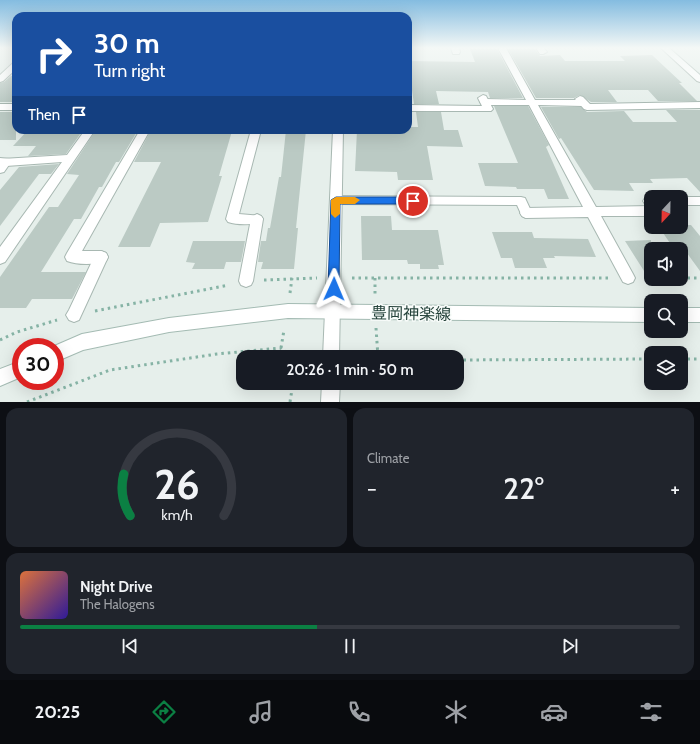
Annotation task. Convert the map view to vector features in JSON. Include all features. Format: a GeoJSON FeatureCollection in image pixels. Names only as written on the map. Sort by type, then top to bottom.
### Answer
{"type":"FeatureCollection","features":[{"type":"Feature","properties":{"kind":"street"},"geometry":{"type":"LineString","coordinates":[[512,67],[628,278]]}},
{"type":"Feature","properties":{"kind":"street"},"geometry":{"type":"LineString","coordinates":[[686,67],[700,79]]}},
{"type":"Feature","properties":{"kind":"street"},"geometry":{"type":"LineString","coordinates":[[0,79],[12,68]]}},
{"type":"Feature","properties":{"kind":"street"},"geometry":{"type":"LineString","coordinates":[[412,108],[488,109],[484,100],[532,103],[582,101],[587,107],[700,105]]}},
{"type":"Feature","properties":{"kind":"street"},"geometry":{"type":"LineString","coordinates":[[0,107],[12,106]]}},
{"type":"Feature","properties":{"kind":"street"},"geometry":{"type":"LineString","coordinates":[[0,258],[87,134]]}},
{"type":"Feature","properties":{"kind":"street"},"geometry":{"type":"LineString","coordinates":[[74,315],[101,257],[72,257],[142,134]]}},
{"type":"Feature","properties":{"kind":"street"},"geometry":{"type":"LineString","coordinates":[[246,281],[257,219],[232,219],[255,134]]}},
{"type":"Feature","properties":{"kind":"street"},"geometry":{"type":"LineString","coordinates":[[331,350],[338,134]]}},
{"type":"Feature","properties":{"kind":"street"},"geometry":{"type":"LineString","coordinates":[[2,164],[71,158]]}},
{"type":"Feature","properties":{"kind":"street"},"geometry":{"type":"LineString","coordinates":[[336,200],[521,201],[526,213],[644,211]]}},
{"type":"Feature","properties":{"kind":"street"},"geometry":{"type":"LineString","coordinates":[[688,201],[700,200]]}},
{"type":"Feature","properties":{"kind":"street","name":"豊岡神楽線"},"geometry":{"type":"LineString","coordinates":[[64,350],[82,342],[169,325],[288,311],[644,315]]}},
{"type":"Feature","properties":{"kind":"street"},"geometry":{"type":"LineString","coordinates":[[688,315],[700,315]]}},
{"type":"Feature","properties":{"kind":"street"},"geometry":{"type":"LineString","coordinates":[[0,378],[12,373]]}},
{"type":"Feature","properties":{"kind":"street"},"geometry":{"type":"LineString","coordinates":[[330,402],[331,390]]}},
{"type":"Feature","properties":{"kind":"path"},"geometry":{"type":"LineString","coordinates":[[0,340],[17,332],[74,315],[246,281],[292,278],[644,278]]}},
{"type":"Feature","properties":{"kind":"path"},"geometry":{"type":"LineString","coordinates":[[688,278],[700,278]]}},
{"type":"Feature","properties":{"kind":"path"},"geometry":{"type":"LineString","coordinates":[[260,350],[281,348],[284,350]]}},
{"type":"Feature","properties":{"kind":"path"},"geometry":{"type":"LineString","coordinates":[[28,402],[110,370],[236,352]]}},
{"type":"Feature","properties":{"kind":"path"},"geometry":{"type":"LineString","coordinates":[[464,360],[644,359]]}},
{"type":"Feature","properties":{"kind":"path"},"geometry":{"type":"LineString","coordinates":[[688,359],[700,359]]}},
{"type":"Feature","properties":{"kind":"path"},"geometry":{"type":"LineString","coordinates":[[290,402],[292,390]]}},
{"type":"Feature","properties":{"kind":"building"},"geometry":{"type":"Polygon","coordinates":[[[412,67],[506,67],[523,98],[490,98],[488,92],[436,91],[439,104],[414,104],[412,90],[412,67]]]}},
{"type":"Feature","properties":{"kind":"building"},"geometry":{"type":"Polygon","coordinates":[[[518,67],[665,67],[682,83],[679,83],[697,101],[658,101],[648,90],[608,90],[617,102],[591,102],[580,95],[574,98],[536,98],[518,67]]]}},
{"type":"Feature","properties":{"kind":"building"},"geometry":{"type":"Polygon","coordinates":[[[12,76],[12,102],[0,102],[0,83],[12,76]]]}},
{"type":"Feature","properties":{"kind":"building"},"geometry":{"type":"Polygon","coordinates":[[[494,106],[528,106],[549,145],[546,147],[569,199],[548,199],[544,189],[517,189],[516,187],[485,186],[478,163],[518,163],[494,106]]]}},
{"type":"Feature","properties":{"kind":"building"},"geometry":{"type":"Polygon","coordinates":[[[541,107],[581,107],[587,112],[624,111],[633,122],[677,122],[666,110],[700,110],[700,192],[687,178],[650,179],[653,183],[629,183],[634,191],[594,190],[561,138],[559,139],[541,107]]]}},
{"type":"Feature","properties":{"kind":"building"},"geometry":{"type":"Polygon","coordinates":[[[0,112],[12,112],[12,134],[16,134],[16,140],[0,140],[0,112]]]}},
{"type":"Feature","properties":{"kind":"building"},"geometry":{"type":"Polygon","coordinates":[[[416,112],[441,112],[444,130],[458,130],[463,147],[427,146],[433,180],[398,180],[397,172],[355,171],[357,134],[412,134],[412,127],[418,127],[416,112]]]}},
{"type":"Feature","properties":{"kind":"building"},"geometry":{"type":"Polygon","coordinates":[[[24,134],[80,134],[66,154],[28,156],[36,146],[13,146],[24,134]]]}},
{"type":"Feature","properties":{"kind":"building"},"geometry":{"type":"Polygon","coordinates":[[[93,134],[136,134],[119,162],[116,162],[102,187],[99,187],[81,219],[74,219],[41,272],[86,272],[72,299],[32,299],[26,308],[0,308],[0,277],[49,207],[58,207],[79,175],[67,174],[93,134]]]}},
{"type":"Feature","properties":{"kind":"building"},"geometry":{"type":"Polygon","coordinates":[[[149,134],[231,134],[219,176],[222,176],[208,222],[160,223],[150,247],[118,247],[161,162],[134,162],[149,134]]]}},
{"type":"Feature","properties":{"kind":"building"},"geometry":{"type":"Polygon","coordinates":[[[286,134],[306,134],[296,228],[298,228],[294,269],[261,269],[263,262],[258,262],[261,241],[266,241],[268,228],[270,228],[279,177],[281,177],[286,134]]]}},
{"type":"Feature","properties":{"kind":"building"},"geometry":{"type":"Polygon","coordinates":[[[59,164],[51,174],[39,174],[0,226],[0,190],[19,167],[59,164]]]}},
{"type":"Feature","properties":{"kind":"building"},"geometry":{"type":"Polygon","coordinates":[[[361,216],[391,216],[392,230],[438,230],[444,265],[438,265],[439,269],[420,269],[420,264],[408,264],[407,260],[362,260],[361,216]]]}},
{"type":"Feature","properties":{"kind":"building"},"geometry":{"type":"Polygon","coordinates":[[[688,225],[691,225],[700,236],[700,271],[688,254],[688,242],[669,242],[664,234],[688,234],[688,225]]]}},
{"type":"Feature","properties":{"kind":"building"},"geometry":{"type":"Polygon","coordinates":[[[492,232],[532,232],[534,238],[588,239],[596,257],[554,256],[555,258],[543,258],[547,268],[515,268],[512,258],[501,258],[492,232]]]}},
{"type":"Feature","properties":{"kind":"building"},"geometry":{"type":"Polygon","coordinates":[[[651,240],[651,242],[644,242],[644,271],[625,241],[651,240]]]}},
{"type":"Feature","properties":{"kind":"building"},"geometry":{"type":"Polygon","coordinates":[[[193,241],[245,241],[241,262],[226,262],[224,269],[192,269],[195,263],[186,262],[193,241]]]}},
{"type":"Feature","properties":{"kind":"slow traffic"},"geometry":{"type":"LineString","coordinates":[[335,214],[336,200],[355,200]]}},
{"type":"Feature","properties":{"kind":"route"},"geometry":{"type":"LineString","coordinates":[[334,289],[336,200],[413,201]]}}]}
